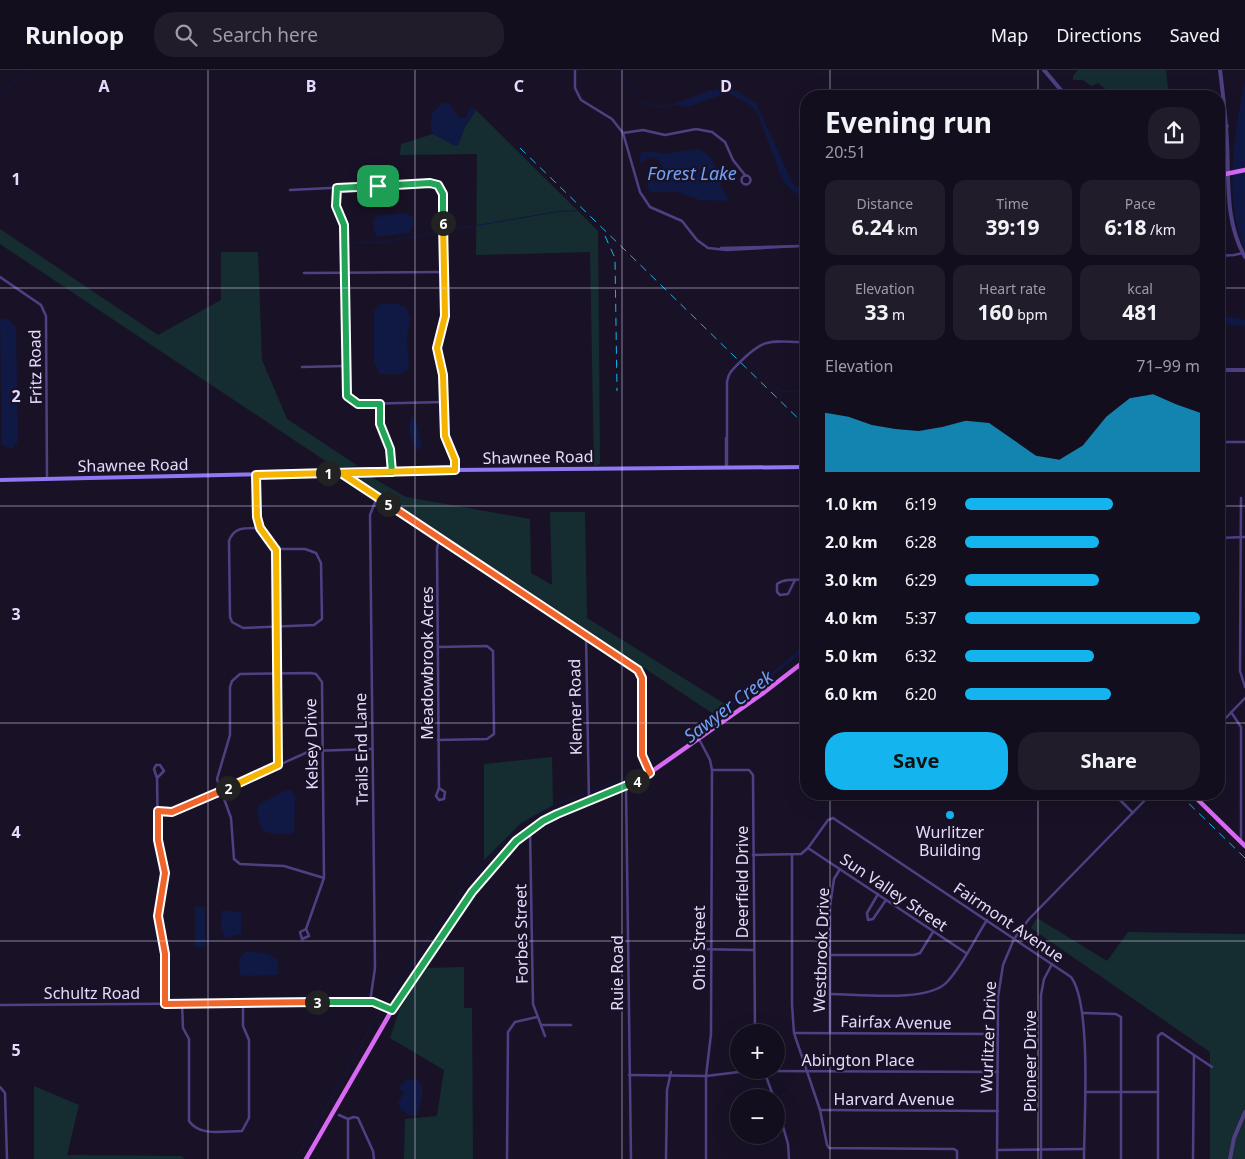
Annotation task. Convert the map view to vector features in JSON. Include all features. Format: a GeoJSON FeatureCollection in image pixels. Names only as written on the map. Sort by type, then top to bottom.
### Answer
{"type":"FeatureCollection","features":[{"type":"Feature","properties":{"kind":"main road"},"geometry":{"type":"LineString","coordinates":[[1225,174],[1245,170]]}},
{"type":"Feature","properties":{"kind":"main road","name":"Shawnee Road"},"geometry":{"type":"LineString","coordinates":[[0,480],[455,470],[800,467]]}},
{"type":"Feature","properties":{"kind":"main road"},"geometry":{"type":"LineString","coordinates":[[306,1159],[392,1010],[472,892],[516,841],[530,829],[557,814],[626,787],[650,773],[800,664]]}},
{"type":"Feature","properties":{"kind":"main road"},"geometry":{"type":"LineString","coordinates":[[1198,800],[1243,844]]}},
{"type":"Feature","properties":{"kind":"street"},"geometry":{"type":"LineString","coordinates":[[575,70],[575,88],[581,100],[612,119],[623,133],[640,192],[647,205],[656,211],[682,221],[700,244],[708,248],[800,246]]}},
{"type":"Feature","properties":{"kind":"street"},"geometry":{"type":"LineString","coordinates":[[1044,70],[1061,90]]}},
{"type":"Feature","properties":{"kind":"street"},"geometry":{"type":"LineString","coordinates":[[1220,70],[1222,90]]}},
{"type":"Feature","properties":{"kind":"street"},"geometry":{"type":"LineString","coordinates":[[1225,117],[1230,212],[1236,236],[1244,255],[1225,256]]}},
{"type":"Feature","properties":{"kind":"street"},"geometry":{"type":"LineString","coordinates":[[623,133],[643,130],[665,135],[696,129],[712,132],[725,142],[733,160],[745,175]]}},
{"type":"Feature","properties":{"kind":"street"},"geometry":{"type":"LineString","coordinates":[[290,190],[430,183],[440,187],[443,194],[445,316],[437,348],[443,375],[445,436],[455,460],[455,470]]}},
{"type":"Feature","properties":{"kind":"street"},"geometry":{"type":"LineString","coordinates":[[337,188],[336,206],[344,225],[347,396],[351,401],[358,404],[444,402]]}},
{"type":"Feature","properties":{"kind":"street"},"geometry":{"type":"LineString","coordinates":[[304,273],[444,272]]}},
{"type":"Feature","properties":{"kind":"street","name":"Fritz Road"},"geometry":{"type":"LineString","coordinates":[[0,277],[41,305],[46,316],[47,479]]}},
{"type":"Feature","properties":{"kind":"street"},"geometry":{"type":"LineString","coordinates":[[727,467],[726,382],[730,372],[755,346],[762,343],[800,342]]}},
{"type":"Feature","properties":{"kind":"street"},"geometry":{"type":"LineString","coordinates":[[302,366],[346,366]]}},
{"type":"Feature","properties":{"kind":"street"},"geometry":{"type":"LineString","coordinates":[[1225,370],[1245,370]]}},
{"type":"Feature","properties":{"kind":"street"},"geometry":{"type":"LineString","coordinates":[[380,404],[380,424],[390,449],[392,472]]}},
{"type":"Feature","properties":{"kind":"street"},"geometry":{"type":"LineString","coordinates":[[1225,442],[1245,442]]}},
{"type":"Feature","properties":{"kind":"street","name":"Klemer Road"},"geometry":{"type":"LineString","coordinates":[[341,473],[586,636],[589,802]]}},
{"type":"Feature","properties":{"kind":"street"},"geometry":{"type":"LineString","coordinates":[[256,475],[257,517],[260,528],[276,550],[278,765]]}},
{"type":"Feature","properties":{"kind":"street","name":"Trails End Lane"},"geometry":{"type":"LineString","coordinates":[[370,1002],[375,968],[370,514],[377,497]]}},
{"type":"Feature","properties":{"kind":"street"},"geometry":{"type":"LineString","coordinates":[[1241,498],[1243,538],[1240,671],[1245,687]]}},
{"type":"Feature","properties":{"kind":"street"},"geometry":{"type":"LineString","coordinates":[[260,528],[237,530],[231,534],[229,540],[230,617],[232,622],[243,628],[314,625],[322,619],[321,563],[316,553],[305,549],[276,550]]}},
{"type":"Feature","properties":{"kind":"street"},"geometry":{"type":"LineString","coordinates":[[1225,538],[1243,538]]}},
{"type":"Feature","properties":{"kind":"street","name":"Meadowbrook Acres"},"geometry":{"type":"LineString","coordinates":[[439,539],[437,549],[439,788],[436,796],[439,800],[444,799],[445,792],[439,788]]}},
{"type":"Feature","properties":{"kind":"street"},"geometry":{"type":"LineString","coordinates":[[795,580],[788,594],[780,595],[777,584],[781,581],[795,580],[800,580]]}},
{"type":"Feature","properties":{"kind":"street"},"geometry":{"type":"LineString","coordinates":[[586,636],[638,670],[642,678],[642,755],[650,773]]}},
{"type":"Feature","properties":{"kind":"street"},"geometry":{"type":"LineString","coordinates":[[438,647],[487,646],[493,651],[494,734],[487,739],[438,740]]}},
{"type":"Feature","properties":{"kind":"street","name":"Kelsey Drive"},"geometry":{"type":"LineString","coordinates":[[306,929],[309,936],[302,939],[299,935],[306,929],[324,878],[322,682],[310,673],[240,674],[232,681],[230,735],[217,779],[231,818],[233,854],[240,864],[284,866],[324,878]]}},
{"type":"Feature","properties":{"kind":"street"},"geometry":{"type":"LineString","coordinates":[[1225,718],[1245,698]]}},
{"type":"Feature","properties":{"kind":"street"},"geometry":{"type":"LineString","coordinates":[[1231,712],[1241,727],[1243,844]]}},
{"type":"Feature","properties":{"kind":"street","name":"Ohio Street"},"geometry":{"type":"LineString","coordinates":[[699,739],[710,760],[712,770],[711,1034],[706,1076],[706,1159]]}},
{"type":"Feature","properties":{"kind":"street"},"geometry":{"type":"LineString","coordinates":[[158,811],[172,812],[221,792],[310,751],[372,749]]}},
{"type":"Feature","properties":{"kind":"street"},"geometry":{"type":"LineString","coordinates":[[157,778],[164,772],[160,765],[156,765],[154,769],[157,778],[158,840],[165,873],[158,916],[165,954],[165,1004]]}},
{"type":"Feature","properties":{"kind":"street","name":"Deerfield Drive"},"geometry":{"type":"LineString","coordinates":[[712,770],[750,770],[753,775],[753,950],[756,1024]]}},
{"type":"Feature","properties":{"kind":"street","name":"Ruie Road"},"geometry":{"type":"LineString","coordinates":[[626,787],[630,1159]]}},
{"type":"Feature","properties":{"kind":"street"},"geometry":{"type":"LineString","coordinates":[[1120,800],[1133,813]]}},
{"type":"Feature","properties":{"kind":"street","name":"Wurlitzer Drive"},"geometry":{"type":"LineString","coordinates":[[997,1159],[998,997],[1003,965],[1014,939],[1029,919],[1145,800]]}},
{"type":"Feature","properties":{"kind":"street","name":"Fairmont Avenue"},"geometry":{"type":"LineString","coordinates":[[808,848],[828,820],[833,818],[1071,977],[1077,985],[1083,1013],[1084,1159]]}},
{"type":"Feature","properties":{"kind":"street","name":"Forbes Street"},"geometry":{"type":"LineString","coordinates":[[530,829],[533,1004],[545,1036]]}},
{"type":"Feature","properties":{"kind":"street"},"geometry":{"type":"LineString","coordinates":[[753,855],[801,854],[808,848]]}},
{"type":"Feature","properties":{"kind":"street","name":"Sun Valley Street"},"geometry":{"type":"LineString","coordinates":[[808,848],[966,953]]}},
{"type":"Feature","properties":{"kind":"street"},"geometry":{"type":"LineString","coordinates":[[792,855],[792,1005],[794,1033],[805,1071],[820,1110],[830,1148],[954,1149],[957,1151],[957,1159]]}},
{"type":"Feature","properties":{"kind":"street","name":"Westbrook Drive"},"geometry":{"type":"LineString","coordinates":[[830,1032],[831,893],[834,879],[840,869]]}},
{"type":"Feature","properties":{"kind":"street"},"geometry":{"type":"LineString","coordinates":[[878,894],[867,913],[868,920],[873,919],[886,900]]}},
{"type":"Feature","properties":{"kind":"street"},"geometry":{"type":"LineString","coordinates":[[830,994],[913,995],[932,992],[946,983],[987,920]]}},
{"type":"Feature","properties":{"kind":"street"},"geometry":{"type":"LineString","coordinates":[[830,955],[914,956],[920,953],[934,932]]}},
{"type":"Feature","properties":{"kind":"street"},"geometry":{"type":"LineString","coordinates":[[690,949],[753,950]]}},
{"type":"Feature","properties":{"kind":"street","name":"Pioneer Drive"},"geometry":{"type":"LineString","coordinates":[[1041,1159],[1041,995],[1044,979],[1052,964]]}},
{"type":"Feature","properties":{"kind":"street","name":"Schultz Road"},"geometry":{"type":"LineString","coordinates":[[0,1005],[370,1002],[392,1010]]}},
{"type":"Feature","properties":{"kind":"street"},"geometry":{"type":"LineString","coordinates":[[182,1004],[183,1028],[189,1039],[190,1121],[194,1128],[201,1131],[242,1131],[249,1118],[248,1040],[243,1026],[243,1004]]}},
{"type":"Feature","properties":{"kind":"street"},"geometry":{"type":"LineString","coordinates":[[1083,1013],[1116,1014],[1120,1017],[1121,1159]]}},
{"type":"Feature","properties":{"kind":"street"},"geometry":{"type":"LineString","coordinates":[[507,1159],[508,1032],[515,1022],[537,1016]]}},
{"type":"Feature","properties":{"kind":"street"},"geometry":{"type":"LineString","coordinates":[[542,1024],[571,1025]]}},
{"type":"Feature","properties":{"kind":"street","name":"Fairfax Avenue"},"geometry":{"type":"LineString","coordinates":[[794,1033],[998,1034]]}},
{"type":"Feature","properties":{"kind":"street"},"geometry":{"type":"LineString","coordinates":[[1158,1159],[1158,1036],[1162,1033],[1212,1067]]}},
{"type":"Feature","properties":{"kind":"street"},"geometry":{"type":"LineString","coordinates":[[1194,1055],[1194,1159]]}},
{"type":"Feature","properties":{"kind":"street","name":"Abington Place"},"geometry":{"type":"LineString","coordinates":[[785,1071],[998,1072]]}},
{"type":"Feature","properties":{"kind":"street"},"geometry":{"type":"LineString","coordinates":[[666,1159],[667,1090],[671,1072]]}},
{"type":"Feature","properties":{"kind":"street","name":"Abington Place"},"geometry":{"type":"LineString","coordinates":[[629,1075],[706,1076],[730,1073]]}},
{"type":"Feature","properties":{"kind":"street"},"geometry":{"type":"LineString","coordinates":[[0,1087],[5,1093],[7,1159]]}},
{"type":"Feature","properties":{"kind":"street"},"geometry":{"type":"LineString","coordinates":[[1084,1092],[1158,1092]]}},
{"type":"Feature","properties":{"kind":"street","name":"Harvard Avenue"},"geometry":{"type":"LineString","coordinates":[[820,1110],[998,1111]]}},
{"type":"Feature","properties":{"kind":"street"},"geometry":{"type":"LineString","coordinates":[[1230,1159],[1234,1138],[1245,1112]]}},
{"type":"Feature","properties":{"kind":"street"},"geometry":{"type":"LineString","coordinates":[[339,1115],[348,1119],[358,1118],[373,1151],[374,1159]]}},
{"type":"Feature","properties":{"kind":"street"},"geometry":{"type":"LineString","coordinates":[[348,1119],[348,1159]]}},
{"type":"Feature","properties":{"kind":"street"},"geometry":{"type":"LineString","coordinates":[[785,1134],[788,1144],[788,1159]]}},
{"type":"Feature","properties":{"kind":"street"},"geometry":{"type":"LineString","coordinates":[[997,1150],[1084,1149]]}},
{"type":"Feature","properties":{"kind":"green space"},"geometry":{"type":"Polygon","coordinates":[[[1078,70],[1166,70],[1168,90],[1107,90],[1098,83],[1091,86],[1083,80],[1073,80],[1073,76],[1078,70]]]}},
{"type":"Feature","properties":{"kind":"green space"},"geometry":{"type":"Polygon","coordinates":[[[476,110],[598,231],[600,464],[594,466],[590,252],[476,255],[477,154],[400,155],[401,144],[433,134],[458,145],[465,127],[476,110]]]}},
{"type":"Feature","properties":{"kind":"green space"},"geometry":{"type":"Polygon","coordinates":[[[0,229],[158,335],[221,300],[221,252],[258,252],[262,360],[287,419],[358,466],[336,468],[0,244],[0,229]]]}},
{"type":"Feature","properties":{"kind":"green space"},"geometry":{"type":"Polygon","coordinates":[[[355,476],[371,477],[406,497],[530,519],[531,573],[552,585],[550,512],[585,512],[587,618],[728,706],[715,715],[355,476]]]}},
{"type":"Feature","properties":{"kind":"green space"},"geometry":{"type":"Polygon","coordinates":[[[552,757],[553,805],[521,823],[484,860],[484,764],[552,757]]]}},
{"type":"Feature","properties":{"kind":"green space"},"geometry":{"type":"Polygon","coordinates":[[[1037,918],[1107,961],[1128,932],[1245,934],[1245,1159],[1210,1159],[1210,1052],[1031,928],[1037,918]]]}},
{"type":"Feature","properties":{"kind":"green space"},"geometry":{"type":"Polygon","coordinates":[[[464,967],[464,1008],[472,1008],[473,1159],[404,1159],[405,1119],[437,1116],[444,1070],[390,1038],[400,1008],[426,968],[464,967]]]}},
{"type":"Feature","properties":{"kind":"green space"},"geometry":{"type":"Polygon","coordinates":[[[34,1086],[79,1105],[67,1155],[181,1156],[185,1159],[34,1159],[34,1086]]]}},
{"type":"Feature","properties":{"kind":"water"},"geometry":{"type":"Polygon","coordinates":[[[1245,81],[1245,250],[1238,231],[1232,188],[1234,144],[1245,81]]]}},
{"type":"Feature","properties":{"kind":"water"},"geometry":{"type":"Polygon","coordinates":[[[725,88],[737,91],[756,103],[793,184],[800,188],[800,195],[783,181],[757,112],[746,102],[726,93],[687,107],[674,104],[708,91],[725,88]]]}},
{"type":"Feature","properties":{"kind":"water"},"geometry":{"type":"Polygon","coordinates":[[[443,103],[449,103],[459,118],[465,118],[472,106],[476,110],[465,127],[458,145],[455,146],[433,134],[432,116],[443,103]]]}},
{"type":"Feature","properties":{"kind":"water","name":"Forest Lake"},"geometry":{"type":"Polygon","coordinates":[[[696,149],[703,151],[714,163],[727,201],[700,200],[677,192],[651,192],[648,189],[646,173],[651,167],[654,168],[655,172],[650,178],[655,182],[663,175],[664,169],[657,159],[651,157],[640,163],[642,152],[649,151],[665,154],[696,149]]]}},
{"type":"Feature","properties":{"kind":"water"},"geometry":{"type":"Polygon","coordinates":[[[404,213],[413,217],[414,224],[409,233],[376,237],[373,223],[376,216],[404,213]]]}},
{"type":"Feature","properties":{"kind":"water"},"geometry":{"type":"Polygon","coordinates":[[[394,303],[406,307],[410,318],[407,337],[409,367],[400,374],[380,374],[374,362],[374,311],[381,304],[394,303]]]}},
{"type":"Feature","properties":{"kind":"water"},"geometry":{"type":"Polygon","coordinates":[[[1225,316],[1245,320],[1245,326],[1225,324],[1225,316]]]}},
{"type":"Feature","properties":{"kind":"water"},"geometry":{"type":"Polygon","coordinates":[[[0,318],[10,320],[12,325],[16,327],[18,441],[12,449],[2,445],[0,318]]]}},
{"type":"Feature","properties":{"kind":"water"},"geometry":{"type":"Polygon","coordinates":[[[412,417],[415,417],[422,447],[417,450],[410,434],[409,425],[412,417]]]}},
{"type":"Feature","properties":{"kind":"water"},"geometry":{"type":"Polygon","coordinates":[[[800,649],[800,654],[743,699],[706,724],[704,722],[755,687],[800,649]]]}},
{"type":"Feature","properties":{"kind":"water"},"geometry":{"type":"Polygon","coordinates":[[[291,790],[295,796],[294,832],[284,834],[263,830],[258,817],[258,805],[284,791],[291,790]]]}},
{"type":"Feature","properties":{"kind":"water"},"geometry":{"type":"Polygon","coordinates":[[[195,907],[205,907],[205,947],[195,947],[195,907]]]}},
{"type":"Feature","properties":{"kind":"water"},"geometry":{"type":"Polygon","coordinates":[[[222,910],[241,912],[241,934],[225,938],[221,928],[222,910]]]}},
{"type":"Feature","properties":{"kind":"water"},"geometry":{"type":"Polygon","coordinates":[[[246,951],[268,954],[278,960],[277,975],[243,976],[240,974],[239,959],[246,951]]]}},
{"type":"Feature","properties":{"kind":"water"},"geometry":{"type":"Polygon","coordinates":[[[408,1079],[417,1080],[422,1085],[422,1097],[417,1115],[411,1116],[401,1110],[398,1103],[404,1092],[400,1089],[401,1084],[408,1079]]]}},
{"type":"Feature","properties":{"kind":"waterway"},"geometry":{"type":"LineString","coordinates":[[0,93],[29,70]]}},
{"type":"Feature","properties":{"kind":"waterway"},"geometry":{"type":"LineString","coordinates":[[617,70],[641,102],[657,107],[676,104]]}},
{"type":"Feature","properties":{"kind":"waterway"},"geometry":{"type":"LineString","coordinates":[[451,230],[561,211],[576,211]]}},
{"type":"Feature","properties":{"kind":"waterway"},"geometry":{"type":"LineString","coordinates":[[353,243],[386,242],[437,232]]}},
{"type":"Feature","properties":{"kind":"waterway"},"geometry":{"type":"LineString","coordinates":[[750,362],[780,391],[800,392]]}},
{"type":"Feature","properties":{"kind":"waterway","name":"Sawyer Creek"},"geometry":{"type":"LineString","coordinates":[[648,764],[706,724]]}},
{"type":"Feature","properties":{"kind":"waterway","name":"Sawyer Creek"},"geometry":{"type":"LineString","coordinates":[[591,791],[616,782],[644,767]]}},
{"type":"Feature","properties":{"kind":"waterway","name":"Sawyer Creek"},"geometry":{"type":"LineString","coordinates":[[518,826],[556,804],[585,793]]}},
{"type":"Feature","properties":{"kind":"waterway","name":"Sawyer Creek"},"geometry":{"type":"LineString","coordinates":[[466,884],[516,829]]}},
{"type":"Feature","properties":{"kind":"waterway","name":"Sawyer Creek"},"geometry":{"type":"LineString","coordinates":[[431,933],[463,888]]}},
{"type":"Feature","properties":{"kind":"waterway","name":"Sawyer Creek"},"geometry":{"type":"LineString","coordinates":[[406,971],[429,937]]}},
{"type":"Feature","properties":{"kind":"waterway","name":"Sawyer Creek"},"geometry":{"type":"LineString","coordinates":[[386,1002],[403,975]]}},
{"type":"Feature","properties":{"kind":"waterway","name":"Sawyer Creek"},"geometry":{"type":"LineString","coordinates":[[373,1022],[382,1009]]}},
{"type":"Feature","properties":{"kind":"waterway","name":"Sawyer Creek"},"geometry":{"type":"LineString","coordinates":[[362,1043],[372,1025]]}},
{"type":"Feature","properties":{"kind":"waterway","name":"Sawyer Creek"},"geometry":{"type":"LineString","coordinates":[[310,1135],[361,1046]]}},
{"type":"Feature","properties":{"kind":"waterway","name":"Sawyer Creek"},"geometry":{"type":"LineString","coordinates":[[298,1154],[308,1138]]}},
{"type":"Feature","properties":{"kind":"railway"},"geometry":{"type":"LineString","coordinates":[[520,148],[800,420]]}},
{"type":"Feature","properties":{"kind":"railway"},"geometry":{"type":"LineString","coordinates":[[605,236],[615,258],[617,391]]}},
{"type":"Feature","properties":{"kind":"railway"},"geometry":{"type":"LineString","coordinates":[[1185,800],[1245,858]]}},
{"type":"Feature","properties":{"kind":"place","name":"Wurlitzer Building"},"geometry":{"type":"Point","coordinates":[950,815]}},
{"type":"Feature","properties":{"kind":"route"},"geometry":{"type":"LineString","coordinates":[[378,186],[337,188],[336,206],[344,225],[347,396],[351,401],[358,404],[380,404],[380,424],[383,436],[390,449],[392,462],[392,472],[256,475],[257,517],[260,528],[274,544],[276,550],[278,765],[179,810],[172,812],[158,811],[158,840],[165,873],[158,916],[165,954],[165,1004],[376,1002],[392,1010],[472,892],[516,841],[543,821],[626,787],[650,773],[642,758],[642,678],[638,670],[377,497],[341,473],[455,470],[454,456],[445,436],[444,383],[437,348],[438,337],[445,316],[442,190],[440,187],[430,183],[378,186]]}}]}
